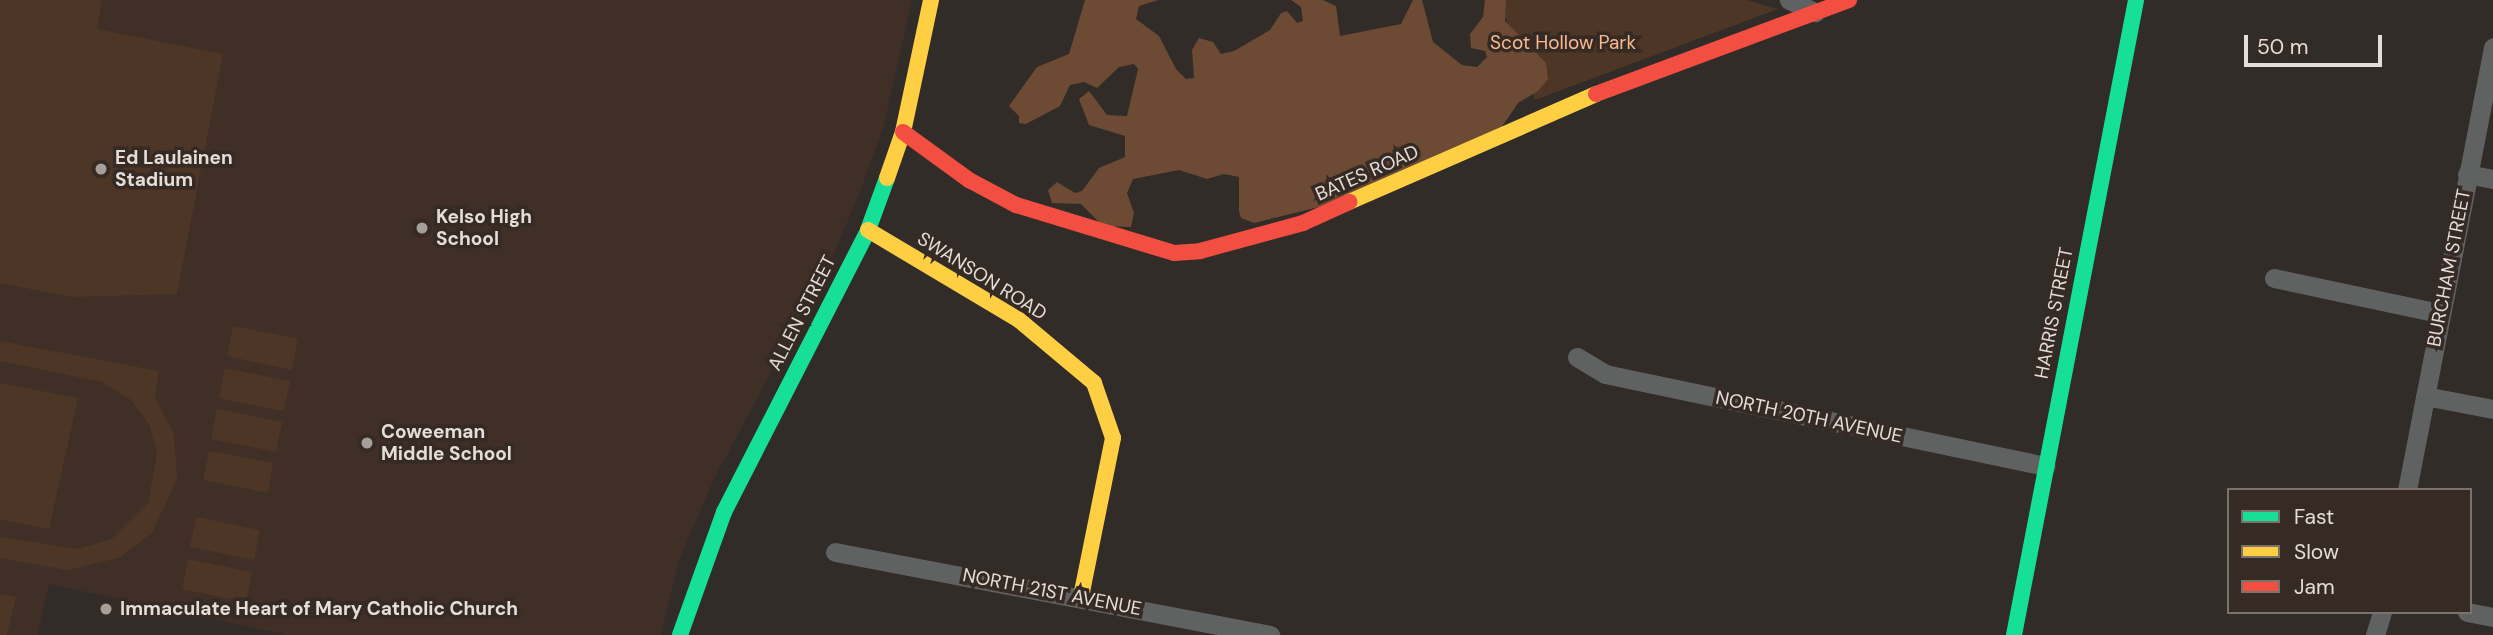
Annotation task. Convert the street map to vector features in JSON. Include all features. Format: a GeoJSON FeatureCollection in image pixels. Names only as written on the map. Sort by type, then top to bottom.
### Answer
{"type":"FeatureCollection","features":[{"type":"Feature","properties":{"kind":"street","name":"ALLEN STREET"},"geometry":{"type":"LineString","coordinates":[[680,635],[691,595],[724,512],[868,230],[903,132],[931,0]]}},
{"type":"Feature","properties":{"kind":"street"},"geometry":{"type":"LineString","coordinates":[[1789,0],[1815,12]]}},
{"type":"Feature","properties":{"kind":"street","name":"BATES ROAD"},"geometry":{"type":"LineString","coordinates":[[903,132],[969,180],[1016,205],[1149,248],[1174,253],[1200,251],[1303,223],[1549,112],[1849,0]]}},
{"type":"Feature","properties":{"kind":"street","name":"HARRIS STREET"},"geometry":{"type":"LineString","coordinates":[[2014,635],[2136,0]]}},
{"type":"Feature","properties":{"kind":"street","name":"BURCHAM STREET"},"geometry":{"type":"LineString","coordinates":[[2407,488],[2439,313],[2493,47]]}},
{"type":"Feature","properties":{"kind":"street"},"geometry":{"type":"LineString","coordinates":[[2467,174],[2493,179]]}},
{"type":"Feature","properties":{"kind":"street","name":"SWANSON ROAD"},"geometry":{"type":"LineString","coordinates":[[868,230],[1019,320],[1094,383],[1113,438],[1081,597]]}},
{"type":"Feature","properties":{"kind":"street"},"geometry":{"type":"LineString","coordinates":[[2274,278],[2439,313]]}},
{"type":"Feature","properties":{"kind":"street","name":"NORTH 20TH AVENUE"},"geometry":{"type":"LineString","coordinates":[[1577,357],[1605,374],[2045,466]]}},
{"type":"Feature","properties":{"kind":"street"},"geometry":{"type":"LineString","coordinates":[[2425,396],[2493,409]]}},
{"type":"Feature","properties":{"kind":"street","name":"NORTH 21ST AVENUE"},"geometry":{"type":"LineString","coordinates":[[835,552],[1270,635]]}},
{"type":"Feature","properties":{"kind":"street"},"geometry":{"type":"LineString","coordinates":[[2472,613],[2493,617]]}},
{"type":"Feature","properties":{"kind":"street"},"geometry":{"type":"LineString","coordinates":[[2375,635],[2381,614]]}},
{"type":"Feature","properties":{"kind":"shaded area"},"geometry":{"type":"Polygon","coordinates":[[[0,0],[912,0],[884,125],[860,192],[830,263],[714,479],[679,560],[661,635],[287,635],[49,584],[38,635],[0,635],[0,0]]]}},
{"type":"Feature","properties":{"kind":"shaded area"},"geometry":{"type":"Polygon","coordinates":[[[1085,0],[1158,0],[1139,6],[1136,19],[1159,36],[1176,69],[1186,79],[1194,78],[1192,50],[1199,38],[1213,42],[1221,54],[1234,51],[1270,30],[1281,13],[1287,11],[1297,23],[1303,21],[1301,7],[1291,0],[1323,0],[1336,6],[1340,36],[1401,24],[1413,0],[1422,0],[1433,42],[1462,65],[1477,67],[1487,57],[1485,51],[1471,48],[1470,34],[1483,17],[1485,0],[1506,0],[1505,21],[1546,63],[1548,79],[1538,91],[1518,103],[1497,134],[1356,198],[1254,223],[1241,218],[1239,177],[1224,174],[1207,179],[1179,170],[1133,179],[1127,193],[1134,213],[1131,227],[1103,226],[1081,204],[1052,203],[1048,190],[1057,182],[1075,193],[1082,191],[1099,168],[1125,157],[1125,136],[1089,125],[1079,99],[1089,91],[1107,115],[1127,116],[1138,69],[1134,64],[1119,67],[1097,88],[1084,82],[1070,85],[1060,106],[1026,124],[1019,123],[1019,116],[1009,106],[1037,67],[1069,54],[1085,0]]]}},
{"type":"Feature","properties":{"kind":"green space","name":"Ed Laulainen Stadium"},"geometry":{"type":"Polygon","coordinates":[[[0,0],[102,0],[97,29],[223,54],[177,294],[71,297],[0,283],[0,0]]]}},
{"type":"Feature","properties":{"kind":"green space","name":"Scot Hollow Park"},"geometry":{"type":"Polygon","coordinates":[[[1499,0],[1746,0],[1778,9],[1535,100],[1499,0]]]}},
{"type":"Feature","properties":{"kind":"green space"},"geometry":{"type":"Polygon","coordinates":[[[233,326],[298,339],[292,370],[227,356],[233,326]]]}},
{"type":"Feature","properties":{"kind":"green space"},"geometry":{"type":"Polygon","coordinates":[[[0,341],[159,371],[155,397],[174,434],[177,479],[152,533],[119,558],[67,570],[0,558],[0,537],[78,549],[112,539],[148,503],[157,454],[149,424],[130,399],[102,382],[0,361],[0,341]]]}},
{"type":"Feature","properties":{"kind":"green space"},"geometry":{"type":"Polygon","coordinates":[[[225,368],[290,381],[284,411],[219,398],[225,368]]]}},
{"type":"Feature","properties":{"kind":"green space"},"geometry":{"type":"Polygon","coordinates":[[[0,383],[78,398],[49,529],[0,519],[0,383]]]}},
{"type":"Feature","properties":{"kind":"green space"},"geometry":{"type":"Polygon","coordinates":[[[217,409],[282,422],[276,452],[211,439],[217,409]]]}},
{"type":"Feature","properties":{"kind":"green space"},"geometry":{"type":"Polygon","coordinates":[[[209,451],[273,463],[268,493],[203,480],[209,451]]]}},
{"type":"Feature","properties":{"kind":"green space"},"geometry":{"type":"Polygon","coordinates":[[[196,517],[260,530],[254,560],[190,547],[196,517]]]}},
{"type":"Feature","properties":{"kind":"green space"},"geometry":{"type":"Polygon","coordinates":[[[188,559],[252,572],[246,602],[182,589],[188,559]]]}},
{"type":"Feature","properties":{"kind":"green space"},"geometry":{"type":"Polygon","coordinates":[[[0,594],[16,597],[7,635],[0,635],[0,594]]]}},
{"type":"Feature","properties":{"kind":"traffic: fast"},"geometry":{"type":"LineString","coordinates":[[2014,635],[2136,0]]}},
{"type":"Feature","properties":{"kind":"traffic: fast"},"geometry":{"type":"LineString","coordinates":[[680,635],[724,512],[868,230],[887,178]]}},
{"type":"Feature","properties":{"kind":"traffic: slow"},"geometry":{"type":"LineString","coordinates":[[887,178],[903,132],[931,0]]}},
{"type":"Feature","properties":{"kind":"traffic: slow"},"geometry":{"type":"LineString","coordinates":[[1349,202],[1596,94]]}},
{"type":"Feature","properties":{"kind":"traffic: slow"},"geometry":{"type":"LineString","coordinates":[[868,230],[1019,320],[1094,383],[1113,438],[1081,597]]}},
{"type":"Feature","properties":{"kind":"traffic: jam"},"geometry":{"type":"LineString","coordinates":[[1596,94],[1849,0]]}},
{"type":"Feature","properties":{"kind":"traffic: jam"},"geometry":{"type":"LineString","coordinates":[[903,132],[969,180],[1016,205],[1174,253],[1200,251],[1303,223],[1349,202]]}},
{"type":"Feature","properties":{"kind":"place","name":"Ed Laulainen Stadium"},"geometry":{"type":"Point","coordinates":[101,169]}},
{"type":"Feature","properties":{"kind":"place","name":"Kelso High School"},"geometry":{"type":"Point","coordinates":[422,228]}},
{"type":"Feature","properties":{"kind":"place","name":"Coweeman Middle School"},"geometry":{"type":"Point","coordinates":[367,443]}},
{"type":"Feature","properties":{"kind":"place","name":"Immaculate Heart of Mary Catholic Church"},"geometry":{"type":"Point","coordinates":[106,609]}}]}
